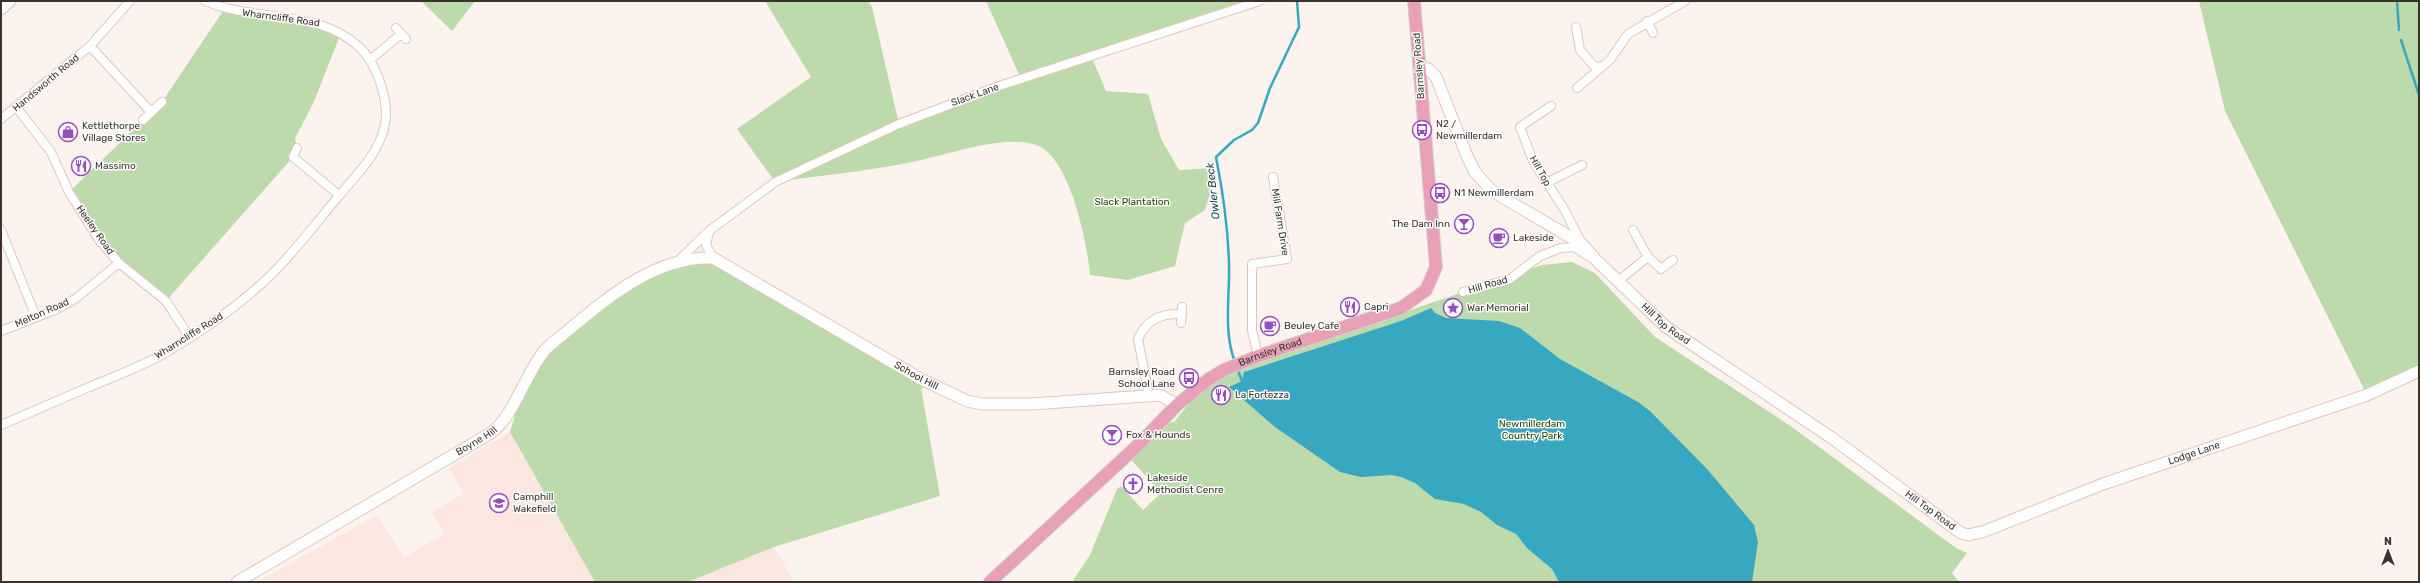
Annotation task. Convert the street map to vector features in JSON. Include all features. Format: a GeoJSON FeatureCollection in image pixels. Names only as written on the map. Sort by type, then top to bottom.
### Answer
{"type":"FeatureCollection","features":[{"type":"Feature","properties":{"kind":"main road","name":"Barnsley Road"},"geometry":{"type":"LineString","coordinates":[[990,582],[1136,446],[1176,406],[1210,379],[1236,364],[1401,308],[1426,290],[1430,284],[1436,267],[1414,1]]}},
{"type":"Feature","properties":{"kind":"street"},"geometry":{"type":"LineString","coordinates":[[1,9],[10,1]]}},
{"type":"Feature","properties":{"kind":"street","name":"Handsworth Road"},"geometry":{"type":"LineString","coordinates":[[1,119],[17,108],[90,46],[130,1]]}},
{"type":"Feature","properties":{"kind":"street","name":"Wharncliffe Road"},"geometry":{"type":"LineString","coordinates":[[1,426],[136,368],[190,338],[239,303],[272,274],[339,195],[366,166],[378,145],[385,126],[383,91],[370,60],[359,47],[341,33],[324,24],[238,12],[205,1]]}},
{"type":"Feature","properties":{"kind":"street","name":"Slack Lane"},"geometry":{"type":"LineString","coordinates":[[679,260],[709,231],[775,182],[899,124],[996,87],[1260,1]]}},
{"type":"Feature","properties":{"kind":"street"},"geometry":{"type":"LineString","coordinates":[[1577,88],[1610,60],[1628,34],[1647,21],[1685,1]]}},
{"type":"Feature","properties":{"kind":"street"},"geometry":{"type":"LineString","coordinates":[[1647,21],[1653,32]]}},
{"type":"Feature","properties":{"kind":"street"},"geometry":{"type":"LineString","coordinates":[[1576,27],[1580,50],[1594,66],[1602,67]]}},
{"type":"Feature","properties":{"kind":"street"},"geometry":{"type":"LineString","coordinates":[[370,60],[401,34]]}},
{"type":"Feature","properties":{"kind":"street"},"geometry":{"type":"LineString","coordinates":[[90,46],[150,112]]}},
{"type":"Feature","properties":{"kind":"street","name":"Hill Top Road"},"geometry":{"type":"LineString","coordinates":[[1419,68],[1428,69],[1436,77],[1466,156],[1475,172],[1492,191],[1582,244],[1596,260],[1666,327],[1832,438],[1955,529],[1969,535]]}},
{"type":"Feature","properties":{"kind":"street"},"geometry":{"type":"LineString","coordinates":[[143,120],[162,102]]}},
{"type":"Feature","properties":{"kind":"street","name":"Hill Top"},"geometry":{"type":"LineString","coordinates":[[1551,106],[1520,127],[1533,161],[1564,209],[1582,244]]}},
{"type":"Feature","properties":{"kind":"street","name":"Heeley Road"},"geometry":{"type":"LineString","coordinates":[[17,108],[43,140],[82,216],[119,264],[166,301],[190,338]]}},
{"type":"Feature","properties":{"kind":"street"},"geometry":{"type":"LineString","coordinates":[[297,148],[293,157],[339,195]]}},
{"type":"Feature","properties":{"kind":"street"},"geometry":{"type":"LineString","coordinates":[[1546,183],[1582,165]]}},
{"type":"Feature","properties":{"kind":"street","name":"Mill Farm Drive"},"geometry":{"type":"LineString","coordinates":[[1258,356],[1252,330],[1252,264],[1287,259],[1272,178]]}},
{"type":"Feature","properties":{"kind":"street"},"geometry":{"type":"LineString","coordinates":[[1,230],[36,317]]}},
{"type":"Feature","properties":{"kind":"street"},"geometry":{"type":"LineString","coordinates":[[1632,230],[1648,257],[1661,269],[1673,260]]}},
{"type":"Feature","properties":{"kind":"street"},"geometry":{"type":"LineString","coordinates":[[679,260],[713,258],[706,245],[709,231]]}},
{"type":"Feature","properties":{"kind":"street","name":"Hill Road"},"geometry":{"type":"LineString","coordinates":[[1463,292],[1510,279],[1540,256],[1561,248],[1574,247],[1596,260]]}},
{"type":"Feature","properties":{"kind":"street"},"geometry":{"type":"LineString","coordinates":[[1618,281],[1648,257]]}},
{"type":"Feature","properties":{"kind":"street","name":"School Hill"},"geometry":{"type":"LineString","coordinates":[[713,258],[921,379],[966,401],[982,404],[1032,404],[1160,395],[1176,406]]}},
{"type":"Feature","properties":{"kind":"street","name":"Boyne Hill"},"geometry":{"type":"LineString","coordinates":[[237,582],[491,433],[502,424],[526,377],[543,352],[591,311],[638,279],[657,268],[679,260]]}},
{"type":"Feature","properties":{"kind":"street","name":"Melton Road"},"geometry":{"type":"LineString","coordinates":[[1,331],[75,299],[119,264]]}},
{"type":"Feature","properties":{"kind":"street"},"geometry":{"type":"LineString","coordinates":[[1149,396],[1138,339],[1150,321],[1161,315],[1182,310],[1181,323]]}},
{"type":"Feature","properties":{"kind":"street","name":"Lodge Lane"},"geometry":{"type":"LineString","coordinates":[[1969,535],[1984,531],[2103,484],[2360,397],[2419,371]]}},
{"type":"Feature","properties":{"kind":"shaded area","name":"Camphill Wakefield"},"geometry":{"type":"Polygon","coordinates":[[[510,432],[595,582],[257,582],[377,515],[404,557],[444,534],[432,512],[464,494],[449,468],[510,432]]]}},
{"type":"Feature","properties":{"kind":"shaded area"},"geometry":{"type":"Polygon","coordinates":[[[774,547],[795,582],[688,582],[774,547]]]}},
{"type":"Feature","properties":{"kind":"green space"},"geometry":{"type":"Polygon","coordinates":[[[421,1],[475,1],[452,31],[421,1]]]}},
{"type":"Feature","properties":{"kind":"green space","name":"Slack Plantation"},"geometry":{"type":"Polygon","coordinates":[[[765,1],[868,1],[872,7],[899,124],[1021,79],[986,1],[1258,1],[1092,58],[1106,91],[1148,94],[1161,139],[1179,170],[1211,168],[1210,194],[1205,210],[1185,223],[1175,266],[1128,280],[1090,275],[1082,226],[1063,173],[1054,159],[1044,149],[1030,143],[1006,142],[966,149],[886,167],[775,182],[737,129],[811,77],[765,1]]]}},
{"type":"Feature","properties":{"kind":"green space"},"geometry":{"type":"Polygon","coordinates":[[[2199,1],[2419,1],[2419,371],[2367,395],[2225,111],[2199,1]]]}},
{"type":"Feature","properties":{"kind":"green space"},"geometry":{"type":"Polygon","coordinates":[[[225,8],[341,33],[313,104],[295,138],[297,148],[293,157],[166,301],[119,263],[69,192],[162,102],[225,8]]]}},
{"type":"Feature","properties":{"kind":"green space"},"geometry":{"type":"Polygon","coordinates":[[[713,258],[937,388],[921,388],[940,496],[774,547],[688,582],[595,582],[510,432],[526,377],[543,352],[638,279],[713,258]]]}},
{"type":"Feature","properties":{"kind":"green space","name":"Newmillerdam Country Park"},"geometry":{"type":"Polygon","coordinates":[[[1572,262],[1595,273],[1655,337],[1792,427],[1956,548],[1967,553],[1952,573],[1959,582],[1072,582],[1090,555],[1117,489],[1121,486],[1143,510],[1161,493],[1127,455],[1159,423],[1174,422],[1209,379],[1542,265],[1572,262]]]}},
{"type":"Feature","properties":{"kind":"water"},"geometry":{"type":"Polygon","coordinates":[[[1431,308],[1435,313],[1446,318],[1499,321],[1520,328],[1560,359],[1638,402],[1650,411],[1708,470],[1754,525],[1758,542],[1752,582],[1559,582],[1552,569],[1527,548],[1516,534],[1497,525],[1481,512],[1464,504],[1435,499],[1415,483],[1401,477],[1392,475],[1361,477],[1340,472],[1275,427],[1229,387],[1242,381],[1244,372],[1401,321],[1431,308]]]}},
{"type":"Feature","properties":{"kind":"waterway","name":"Owler Beck"},"geometry":{"type":"LineString","coordinates":[[1235,362],[1231,350],[1228,326],[1229,264],[1226,224],[1216,157],[1234,140],[1252,130],[1258,123],[1270,88],[1299,27],[1297,1]]}},
{"type":"Feature","properties":{"kind":"waterway"},"geometry":{"type":"LineString","coordinates":[[2397,1],[2399,30]]}},
{"type":"Feature","properties":{"kind":"waterway"},"geometry":{"type":"LineString","coordinates":[[2401,40],[2419,95]]}},
{"type":"Feature","properties":{"kind":"waterway","name":"Owler Beck"},"geometry":{"type":"LineString","coordinates":[[1237,368],[1242,381]]}},
{"type":"Feature","properties":{"kind":"place","name":"N2 / Newmillerdam"},"geometry":{"type":"Point","coordinates":[1422,130]}},
{"type":"Feature","properties":{"kind":"place","name":"Kettlethorpe Village Stores"},"geometry":{"type":"Point","coordinates":[68,132]}},
{"type":"Feature","properties":{"kind":"place","name":"Massimo"},"geometry":{"type":"Point","coordinates":[81,166]}},
{"type":"Feature","properties":{"kind":"place","name":"N1 Newmillerdam"},"geometry":{"type":"Point","coordinates":[1440,193]}},
{"type":"Feature","properties":{"kind":"place","name":"The Dam Inn"},"geometry":{"type":"Point","coordinates":[1464,224]}},
{"type":"Feature","properties":{"kind":"place","name":"Lakeside"},"geometry":{"type":"Point","coordinates":[1499,238]}},
{"type":"Feature","properties":{"kind":"place","name":"Capri"},"geometry":{"type":"Point","coordinates":[1350,307]}},
{"type":"Feature","properties":{"kind":"place","name":"War Memorial"},"geometry":{"type":"Point","coordinates":[1453,308]}},
{"type":"Feature","properties":{"kind":"place","name":"Beuley Cafe"},"geometry":{"type":"Point","coordinates":[1270,326]}},
{"type":"Feature","properties":{"kind":"place","name":"Barnsley Road School Lane"},"geometry":{"type":"Point","coordinates":[1189,378]}},
{"type":"Feature","properties":{"kind":"place","name":"La Fortezza"},"geometry":{"type":"Point","coordinates":[1221,395]}},
{"type":"Feature","properties":{"kind":"place","name":"Fox & Hounds"},"geometry":{"type":"Point","coordinates":[1112,435]}},
{"type":"Feature","properties":{"kind":"place","name":"Lakeside Methodist Cenre"},"geometry":{"type":"Point","coordinates":[1133,484]}},
{"type":"Feature","properties":{"kind":"place","name":"Camphill Wakefield"},"geometry":{"type":"Point","coordinates":[499,503]}}]}
